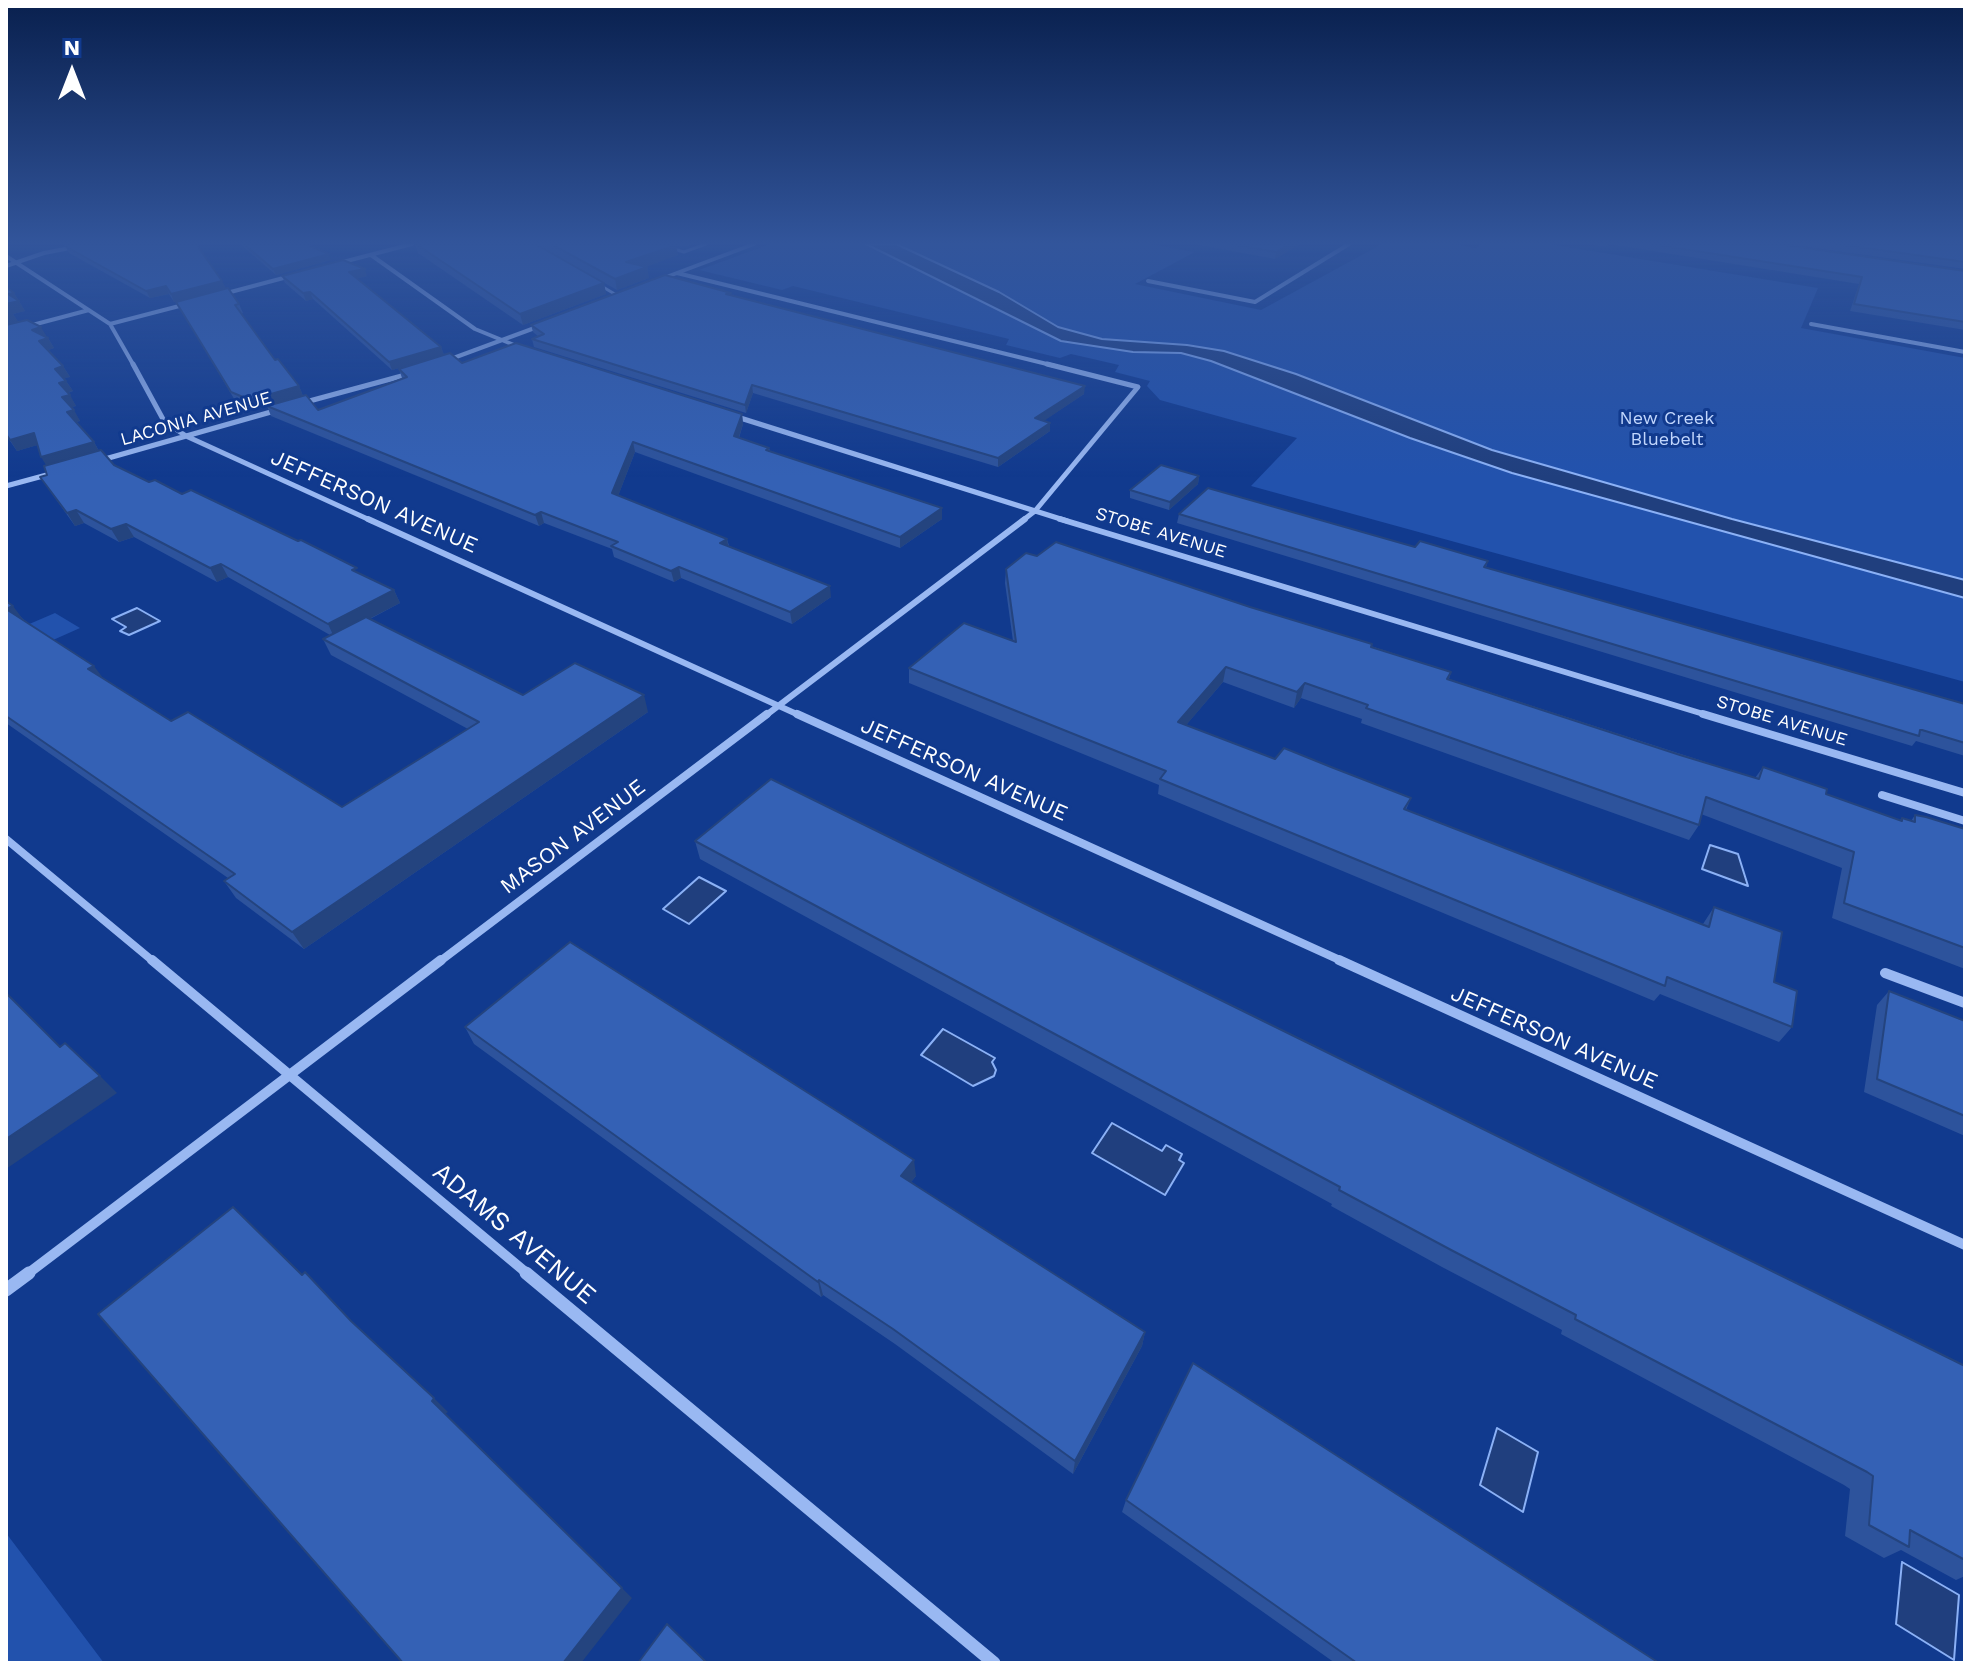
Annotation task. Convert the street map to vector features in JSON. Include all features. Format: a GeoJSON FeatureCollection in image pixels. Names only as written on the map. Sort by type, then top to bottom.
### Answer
{"type":"FeatureCollection","features":[{"type":"Feature","properties":{"kind":"street"},"geometry":{"type":"LineString","coordinates":[[6,332],[44,322]]}},
{"type":"Feature","properties":{"kind":"street","name":"JEFFERSON AVENUE"},"geometry":{"type":"LineString","coordinates":[[107,322],[164,421],[186,436],[1965,1245]]}},
{"type":"Feature","properties":{"kind":"street"},"geometry":{"type":"LineString","coordinates":[[110,324],[118,322]]}},
{"type":"Feature","properties":{"kind":"street"},"geometry":{"type":"LineString","coordinates":[[465,322],[499,341],[532,351]]}},
{"type":"Feature","properties":{"kind":"street","name":"MASON AVENUE"},"geometry":{"type":"LineString","coordinates":[[6,1290],[1035,511],[1138,387],[875,322]]}},
{"type":"Feature","properties":{"kind":"street"},"geometry":{"type":"LineString","coordinates":[[442,362],[544,324]]}},
{"type":"Feature","properties":{"kind":"street"},"geometry":{"type":"LineString","coordinates":[[1811,324],[1965,352]]}},
{"type":"Feature","properties":{"kind":"street","name":"LACONIA AVENUE"},"geometry":{"type":"LineString","coordinates":[[300,404],[414,372]]}},
{"type":"Feature","properties":{"kind":"street","name":"LACONIA AVENUE"},"geometry":{"type":"LineString","coordinates":[[83,465],[286,408]]}},
{"type":"Feature","properties":{"kind":"street","name":"STOBE AVENUE"},"geometry":{"type":"LineString","coordinates":[[726,413],[1035,511],[1965,793]]}},
{"type":"Feature","properties":{"kind":"street"},"geometry":{"type":"LineString","coordinates":[[6,486],[68,469]]}},
{"type":"Feature","properties":{"kind":"street"},"geometry":{"type":"LineString","coordinates":[[1882,795],[1965,821]]}},
{"type":"Feature","properties":{"kind":"street","name":"ADAMS AVENUE"},"geometry":{"type":"LineString","coordinates":[[6,839],[994,1663]]}},
{"type":"Feature","properties":{"kind":"street"},"geometry":{"type":"LineString","coordinates":[[1885,973],[1965,1003]]}},
{"type":"Feature","properties":{"kind":"green space","name":"New Creek Bluebelt"},"geometry":{"type":"Polygon","coordinates":[[[939,322],[1804,322],[1801,328],[1965,358],[1965,682],[1251,486],[1297,438],[1160,400],[1147,386],[1150,381],[1115,372],[1119,365],[1071,354],[1060,358],[1006,345],[1009,339],[939,322]]]}},
{"type":"Feature","properties":{"kind":"green space"},"geometry":{"type":"Polygon","coordinates":[[[55,613],[80,628],[6,661],[6,634],[55,613]]]}},
{"type":"Feature","properties":{"kind":"green space"},"geometry":{"type":"Polygon","coordinates":[[[6,1533],[104,1663],[6,1663],[6,1533]]]}},
{"type":"Feature","properties":{"kind":"shaded area"},"geometry":{"type":"Polygon","coordinates":[[[1023,322],[1049,322],[1102,339],[1224,351],[1296,374],[1492,450],[1732,519],[1965,580],[1965,598],[1512,473],[1410,438],[1211,361],[1181,353],[1133,352],[1061,341],[1023,322]]]}},
{"type":"Feature","properties":{"kind":"shaded area"},"geometry":{"type":"Polygon","coordinates":[[[137,608],[160,621],[129,635],[120,631],[126,627],[112,619],[137,608]]]}},
{"type":"Feature","properties":{"kind":"shaded area"},"geometry":{"type":"Polygon","coordinates":[[[1710,845],[1738,854],[1748,886],[1702,869],[1710,845]]]}},
{"type":"Feature","properties":{"kind":"shaded area"},"geometry":{"type":"Polygon","coordinates":[[[699,877],[726,891],[689,924],[663,909],[699,877]]]}},
{"type":"Feature","properties":{"kind":"shaded area"},"geometry":{"type":"Polygon","coordinates":[[[943,1029],[995,1058],[992,1062],[996,1070],[994,1076],[973,1086],[921,1055],[943,1029]]]}},
{"type":"Feature","properties":{"kind":"shaded area"},"geometry":{"type":"Polygon","coordinates":[[[1112,1123],[1162,1151],[1166,1145],[1182,1154],[1179,1160],[1184,1163],[1165,1195],[1092,1153],[1112,1123]]]}},
{"type":"Feature","properties":{"kind":"shaded area"},"geometry":{"type":"Polygon","coordinates":[[[1497,1428],[1538,1452],[1523,1512],[1480,1485],[1497,1428]]]}},
{"type":"Feature","properties":{"kind":"shaded area"},"geometry":{"type":"Polygon","coordinates":[[[1902,1562],[1959,1595],[1954,1660],[1896,1624],[1902,1562]]]}},
{"type":"Feature","properties":{"kind":"building"},"geometry":{"type":"Polygon","coordinates":[[[31,322],[41,327],[32,330],[48,338],[39,341],[63,366],[55,369],[66,381],[59,383],[70,395],[62,397],[74,410],[67,412],[94,442],[41,457],[34,433],[10,440],[6,434],[6,325],[31,322]]]}},
{"type":"Feature","properties":{"kind":"building"},"geometry":{"type":"Polygon","coordinates":[[[188,322],[247,322],[299,386],[250,400],[231,392],[188,322]]]}},
{"type":"Feature","properties":{"kind":"building"},"geometry":{"type":"Polygon","coordinates":[[[344,322],[410,322],[441,347],[389,362],[344,322]]]}},
{"type":"Feature","properties":{"kind":"building"},"geometry":{"type":"Polygon","coordinates":[[[539,322],[835,322],[1085,386],[1035,418],[1050,423],[998,458],[752,385],[745,405],[532,339],[544,334],[531,325],[539,322]]]}},
{"type":"Feature","properties":{"kind":"building"},"geometry":{"type":"Polygon","coordinates":[[[516,343],[742,414],[734,436],[769,448],[766,450],[942,508],[900,537],[633,442],[612,493],[727,539],[720,543],[830,586],[790,612],[679,567],[671,571],[611,546],[618,542],[541,512],[535,515],[267,406],[306,395],[318,410],[407,377],[399,369],[450,353],[462,363],[516,343]]]}},
{"type":"Feature","properties":{"kind":"building"},"geometry":{"type":"Polygon","coordinates":[[[101,450],[114,465],[149,482],[155,480],[182,494],[191,490],[301,540],[394,590],[328,624],[221,564],[210,568],[126,524],[111,529],[76,510],[67,513],[40,477],[47,475],[44,466],[101,450]]]}},
{"type":"Feature","properties":{"kind":"building"},"geometry":{"type":"Polygon","coordinates":[[[1161,465],[1199,476],[1170,502],[1130,490],[1161,465]]]}},
{"type":"Feature","properties":{"kind":"building"},"geometry":{"type":"Polygon","coordinates":[[[1208,488],[1415,547],[1420,541],[1488,561],[1484,567],[1965,704],[1965,743],[1922,730],[1919,736],[1179,514],[1208,488]]]}},
{"type":"Feature","properties":{"kind":"building"},"geometry":{"type":"Polygon","coordinates":[[[1056,542],[1372,644],[1371,647],[1451,672],[1447,679],[1680,755],[1759,779],[1763,767],[1827,789],[1826,794],[1902,821],[1902,818],[1915,822],[1915,815],[1965,829],[1965,948],[1844,903],[1854,852],[1706,797],[1699,825],[1366,708],[1368,705],[1305,683],[1297,692],[1226,667],[1178,722],[1275,759],[1284,748],[1411,798],[1404,809],[1709,927],[1714,907],[1782,932],[1774,982],[1797,991],[1792,1027],[1667,977],[1665,986],[1160,779],[1166,771],[909,668],[964,623],[1016,642],[1006,569],[1026,553],[1037,556],[1056,542]]]}},
{"type":"Feature","properties":{"kind":"building"},"geometry":{"type":"Polygon","coordinates":[[[6,609],[94,666],[88,669],[171,721],[188,712],[342,807],[479,722],[323,639],[366,617],[523,695],[575,663],[644,695],[292,932],[224,881],[235,874],[6,716],[6,609]]]}},
{"type":"Feature","properties":{"kind":"building"},"geometry":{"type":"Polygon","coordinates":[[[771,779],[1965,1366],[1965,1560],[1910,1530],[1909,1547],[1869,1525],[1873,1476],[1867,1472],[1575,1319],[1576,1315],[695,841],[771,779]]]}},
{"type":"Feature","properties":{"kind":"building"},"geometry":{"type":"Polygon","coordinates":[[[570,942],[914,1160],[901,1176],[1145,1332],[1075,1461],[893,1329],[818,1282],[465,1027],[570,942]]]}},
{"type":"Feature","properties":{"kind":"building"},"geometry":{"type":"Polygon","coordinates":[[[1889,991],[1965,1021],[1965,1116],[1877,1079],[1889,991]]]}},
{"type":"Feature","properties":{"kind":"building"},"geometry":{"type":"Polygon","coordinates":[[[6,993],[60,1047],[65,1043],[100,1076],[6,1139],[6,993]]]}},
{"type":"Feature","properties":{"kind":"building"},"geometry":{"type":"Polygon","coordinates":[[[233,1207],[302,1275],[305,1272],[351,1321],[434,1398],[432,1401],[622,1588],[563,1663],[403,1663],[98,1314],[233,1207]]]}},
{"type":"Feature","properties":{"kind":"building"},"geometry":{"type":"Polygon","coordinates":[[[1193,1363],[1659,1663],[1357,1663],[1126,1500],[1193,1363]]]}},
{"type":"Feature","properties":{"kind":"building"},"geometry":{"type":"Polygon","coordinates":[[[667,1624],[707,1663],[638,1663],[667,1624]]]}}]}
